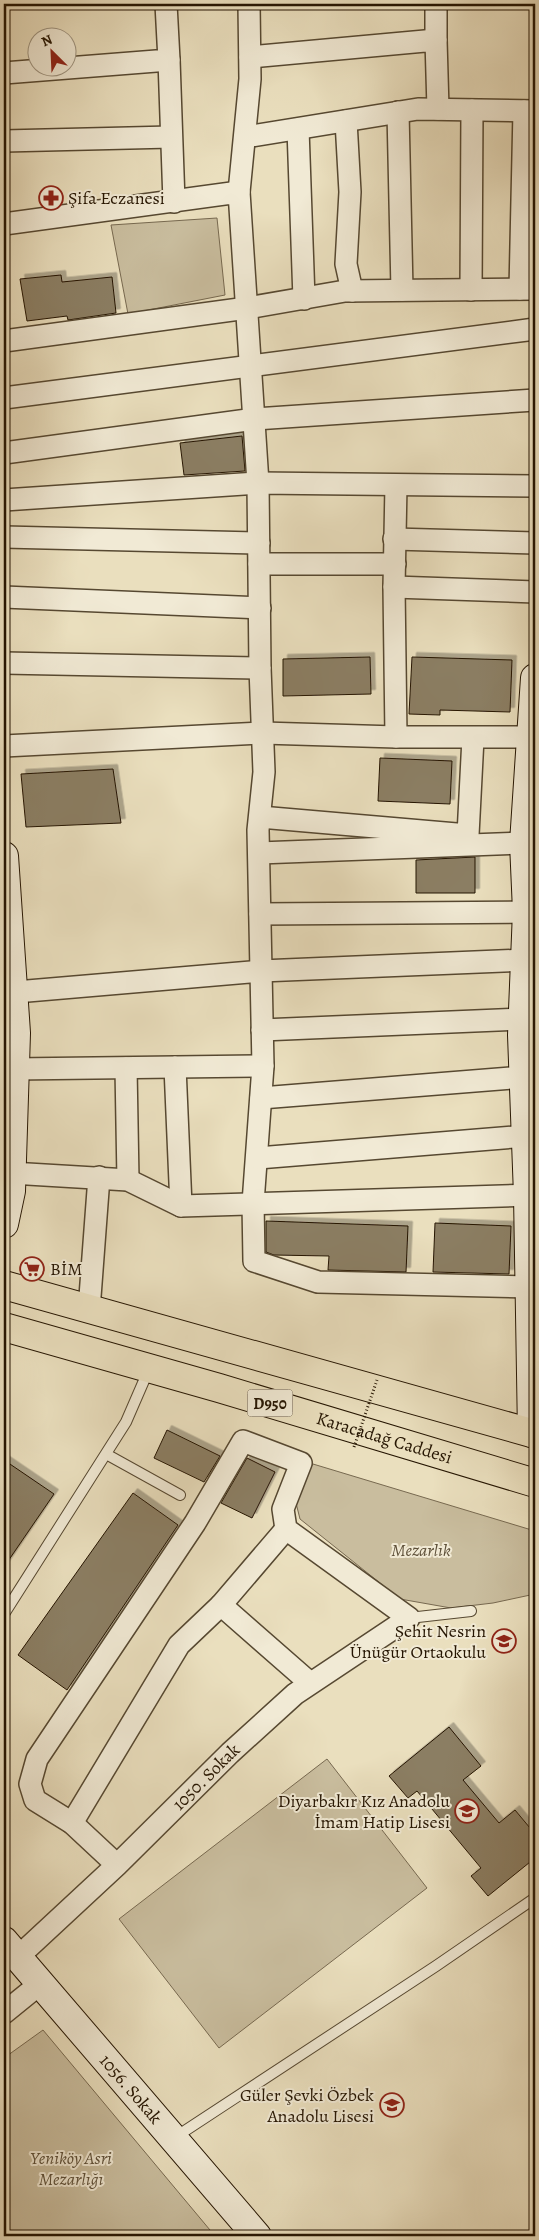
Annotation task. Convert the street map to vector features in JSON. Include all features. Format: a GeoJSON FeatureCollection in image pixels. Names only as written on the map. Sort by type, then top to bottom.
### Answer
{"type":"FeatureCollection","features":[{"type":"Feature","properties":{"kind":"highway","name":"D950"},"geometry":{"type":"LineString","coordinates":[[4,1285],[533,1433]]}},
{"type":"Feature","properties":{"kind":"highway","name":"Karacadağ Caddesi"},"geometry":{"type":"LineString","coordinates":[[4,1327],[149,1368],[535,1483]]}},
{"type":"Feature","properties":{"kind":"street"},"geometry":{"type":"LineString","coordinates":[[166,4],[174,202]]}},
{"type":"Feature","properties":{"kind":"street"},"geometry":{"type":"LineString","coordinates":[[249,4],[250,79],[240,192],[258,483],[260,668],[264,772],[259,853],[263,1066],[258,1158],[253,1204],[254,1261],[318,1282],[530,1287]]}},
{"type":"Feature","properties":{"kind":"street"},"geometry":{"type":"LineString","coordinates":[[436,4],[438,110]]}},
{"type":"Feature","properties":{"kind":"street"},"geometry":{"type":"LineString","coordinates":[[250,57],[436,40]]}},
{"type":"Feature","properties":{"kind":"street"},"geometry":{"type":"LineString","coordinates":[[4,73],[169,60]]}},
{"type":"Feature","properties":{"kind":"street"},"geometry":{"type":"LineString","coordinates":[[4,341],[247,308],[352,291],[528,289],[530,111],[418,109],[245,137]]}},
{"type":"Feature","properties":{"kind":"street"},"geometry":{"type":"LineString","coordinates":[[471,290],[472,110]]}},
{"type":"Feature","properties":{"kind":"street"},"geometry":{"type":"LineString","coordinates":[[398,112],[402,290]]}},
{"type":"Feature","properties":{"kind":"street"},"geometry":{"type":"LineString","coordinates":[[346,121],[350,192],[346,264],[352,291]]}},
{"type":"Feature","properties":{"kind":"street"},"geometry":{"type":"LineString","coordinates":[[298,128],[304,299]]}},
{"type":"Feature","properties":{"kind":"street"},"geometry":{"type":"LineString","coordinates":[[4,141],[171,138]]}},
{"type":"Feature","properties":{"kind":"street"},"geometry":{"type":"LineString","coordinates":[[4,224],[240,192]]}},
{"type":"Feature","properties":{"kind":"street"},"geometry":{"type":"LineString","coordinates":[[4,398],[251,364],[535,329]]}},
{"type":"Feature","properties":{"kind":"street"},"geometry":{"type":"LineString","coordinates":[[4,453],[255,420],[535,400]]}},
{"type":"Feature","properties":{"kind":"street"},"geometry":{"type":"LineString","coordinates":[[4,500],[258,483],[535,486]]}},
{"type":"Feature","properties":{"kind":"street"},"geometry":{"type":"LineString","coordinates":[[396,485],[394,539],[396,737]]}},
{"type":"Feature","properties":{"kind":"street"},"geometry":{"type":"LineString","coordinates":[[4,537],[259,543]]}},
{"type":"Feature","properties":{"kind":"street"},"geometry":{"type":"LineString","coordinates":[[394,539],[535,543]]}},
{"type":"Feature","properties":{"kind":"street"},"geometry":{"type":"LineString","coordinates":[[259,564],[395,564]]}},
{"type":"Feature","properties":{"kind":"street"},"geometry":{"type":"LineString","coordinates":[[394,587],[535,592]]}},
{"type":"Feature","properties":{"kind":"street"},"geometry":{"type":"LineString","coordinates":[[4,597],[260,608]]}},
{"type":"Feature","properties":{"kind":"street"},"geometry":{"type":"LineString","coordinates":[[4,664],[260,668]]}},
{"type":"Feature","properties":{"kind":"street"},"geometry":{"type":"LineString","coordinates":[[533,1433],[530,1287],[532,1195],[524,1077],[527,1030],[525,960],[531,911],[524,844],[533,737],[535,678]]}},
{"type":"Feature","properties":{"kind":"street"},"geometry":{"type":"LineString","coordinates":[[4,746],[263,733],[396,737],[533,737]]}},
{"type":"Feature","properties":{"kind":"street"},"geometry":{"type":"LineString","coordinates":[[260,817],[468,835],[473,738]]}},
{"type":"Feature","properties":{"kind":"street"},"geometry":{"type":"LineString","coordinates":[[259,853],[524,844]]}},
{"type":"Feature","properties":{"kind":"street"},"geometry":{"type":"LineString","coordinates":[[4,856],[8,993],[16,1033],[10,1191],[4,1224]]}},
{"type":"Feature","properties":{"kind":"street"},"geometry":{"type":"LineString","coordinates":[[260,914],[531,911]]}},
{"type":"Feature","properties":{"kind":"street"},"geometry":{"type":"LineString","coordinates":[[8,993],[261,971],[525,960]]}},
{"type":"Feature","properties":{"kind":"street"},"geometry":{"type":"LineString","coordinates":[[262,1030],[527,1030]]}},
{"type":"Feature","properties":{"kind":"street"},"geometry":{"type":"LineString","coordinates":[[14,1069],[263,1066]]}},
{"type":"Feature","properties":{"kind":"street"},"geometry":{"type":"LineString","coordinates":[[175,1067],[181,1206]]}},
{"type":"Feature","properties":{"kind":"street"},"geometry":{"type":"LineString","coordinates":[[126,1068],[128,1180]]}},
{"type":"Feature","properties":{"kind":"street"},"geometry":{"type":"LineString","coordinates":[[261,1098],[524,1077]]}},
{"type":"Feature","properties":{"kind":"street"},"geometry":{"type":"LineString","coordinates":[[258,1158],[527,1136]]}},
{"type":"Feature","properties":{"kind":"street"},"geometry":{"type":"LineString","coordinates":[[11,1173],[128,1180],[181,1206],[532,1195]]}},
{"type":"Feature","properties":{"kind":"street"},"geometry":{"type":"LineString","coordinates":[[89,1310],[99,1177]]}},
{"type":"Feature","properties":{"kind":"street"},"geometry":{"type":"LineString","coordinates":[[118,1865],[72,1823],[35,1800],[30,1784],[37,1759],[195,1523],[243,1441],[301,1463],[283,1509],[286,1529],[409,1618]]}},
{"type":"Feature","properties":{"kind":"street"},"geometry":{"type":"LineString","coordinates":[[72,1823],[179,1645],[221,1605],[286,1529]]}},
{"type":"Feature","properties":{"kind":"street"},"geometry":{"type":"LineString","coordinates":[[221,1605],[310,1683]]}},
{"type":"Feature","properties":{"kind":"street","name":"1050. Sokak"},"geometry":{"type":"LineString","coordinates":[[11,1949],[118,1865],[230,1753],[295,1694],[409,1618]]}},
{"type":"Feature","properties":{"kind":"street","name":"1056. Sokak"},"geometry":{"type":"LineString","coordinates":[[11,1949],[257,2236]]}},
{"type":"Feature","properties":{"kind":"street"},"geometry":{"type":"LineString","coordinates":[[4,2013],[41,1983]]}},
{"type":"Feature","properties":{"kind":"lane"},"geometry":{"type":"LineString","coordinates":[[4,1614],[126,1422],[149,1368]]}},
{"type":"Feature","properties":{"kind":"lane"},"geometry":{"type":"LineString","coordinates":[[106,1454],[180,1495]]}},
{"type":"Feature","properties":{"kind":"lane"},"geometry":{"type":"LineString","coordinates":[[409,1618],[471,1611]]}},
{"type":"Feature","properties":{"kind":"lane"},"geometry":{"type":"LineString","coordinates":[[173,2138],[436,1966],[535,1898]]}},
{"type":"Feature","properties":{"kind":"path"},"geometry":{"type":"LineString","coordinates":[[354,1447],[377,1380]]}},
{"type":"Feature","properties":{"kind":"green space"},"geometry":{"type":"Polygon","coordinates":[[[217,218],[225,295],[128,314],[111,225],[217,218]]]}},
{"type":"Feature","properties":{"kind":"green space","name":"Mezarlık"},"geometry":{"type":"Polygon","coordinates":[[[313,1464],[535,1531],[535,1594],[493,1603],[451,1608],[400,1599],[300,1519],[294,1495],[313,1464]]]}},
{"type":"Feature","properties":{"kind":"green space"},"geometry":{"type":"Polygon","coordinates":[[[327,1759],[427,1888],[219,2048],[119,1919],[327,1759]]]}},
{"type":"Feature","properties":{"kind":"green space","name":"Yeniköy Asri Mezarlığı"},"geometry":{"type":"Polygon","coordinates":[[[43,2030],[215,2236],[4,2236],[4,2058],[43,2030]]]}},
{"type":"Feature","properties":{"kind":"building"},"geometry":{"type":"Polygon","coordinates":[[[61,275],[62,282],[112,277],[116,313],[68,320],[67,316],[27,321],[20,279],[61,275]]]}},
{"type":"Feature","properties":{"kind":"building"},"geometry":{"type":"Polygon","coordinates":[[[242,436],[245,471],[184,475],[180,443],[242,436]]]}},
{"type":"Feature","properties":{"kind":"building"},"geometry":{"type":"Polygon","coordinates":[[[370,657],[371,694],[283,696],[283,659],[370,657]]]}},
{"type":"Feature","properties":{"kind":"building"},"geometry":{"type":"Polygon","coordinates":[[[412,657],[512,660],[510,712],[440,710],[440,715],[409,714],[412,657]]]}},
{"type":"Feature","properties":{"kind":"building"},"geometry":{"type":"Polygon","coordinates":[[[380,758],[452,761],[450,804],[378,801],[380,758]]]}},
{"type":"Feature","properties":{"kind":"building"},"geometry":{"type":"Polygon","coordinates":[[[113,769],[121,823],[26,827],[21,774],[113,769]]]}},
{"type":"Feature","properties":{"kind":"building"},"geometry":{"type":"Polygon","coordinates":[[[475,857],[475,893],[416,893],[416,860],[475,857]]]}},
{"type":"Feature","properties":{"kind":"building"},"geometry":{"type":"Polygon","coordinates":[[[266,1221],[408,1226],[406,1272],[328,1270],[329,1256],[274,1255],[266,1252],[266,1221]]]}},
{"type":"Feature","properties":{"kind":"building"},"geometry":{"type":"Polygon","coordinates":[[[435,1223],[511,1226],[509,1274],[433,1272],[435,1223]]]}},
{"type":"Feature","properties":{"kind":"building"},"geometry":{"type":"Polygon","coordinates":[[[167,1430],[220,1456],[204,1482],[154,1458],[167,1430]]]}},
{"type":"Feature","properties":{"kind":"building"},"geometry":{"type":"Polygon","coordinates":[[[247,1458],[275,1472],[252,1518],[221,1503],[247,1458]]]}},
{"type":"Feature","properties":{"kind":"building"},"geometry":{"type":"Polygon","coordinates":[[[4,1460],[54,1494],[4,1567],[4,1460]]]}},
{"type":"Feature","properties":{"kind":"building"},"geometry":{"type":"Polygon","coordinates":[[[133,1493],[178,1525],[67,1690],[18,1655],[133,1493]]]}},
{"type":"Feature","properties":{"kind":"building"},"geometry":{"type":"Polygon","coordinates":[[[449,1727],[481,1766],[463,1780],[499,1823],[515,1810],[535,1834],[535,1858],[488,1896],[471,1876],[481,1868],[417,1791],[408,1798],[389,1776],[449,1727]]]}},
{"type":"Feature","properties":{"kind":"place","name":"Şifa Eczanesi"},"geometry":{"type":"Point","coordinates":[51,198]}},
{"type":"Feature","properties":{"kind":"place","name":"BİM"},"geometry":{"type":"Point","coordinates":[32,1269]}},
{"type":"Feature","properties":{"kind":"place","name":"Şehit Nesrin Ünügür Ortaokulu"},"geometry":{"type":"Point","coordinates":[504,1641]}},
{"type":"Feature","properties":{"kind":"place","name":"Diyarbakır Kız Anadolu İmam Hatip Lisesi"},"geometry":{"type":"Point","coordinates":[467,1811]}},
{"type":"Feature","properties":{"kind":"place","name":"Güler Şevki Özbek Anadolu Lisesi"},"geometry":{"type":"Point","coordinates":[392,2105]}}]}
